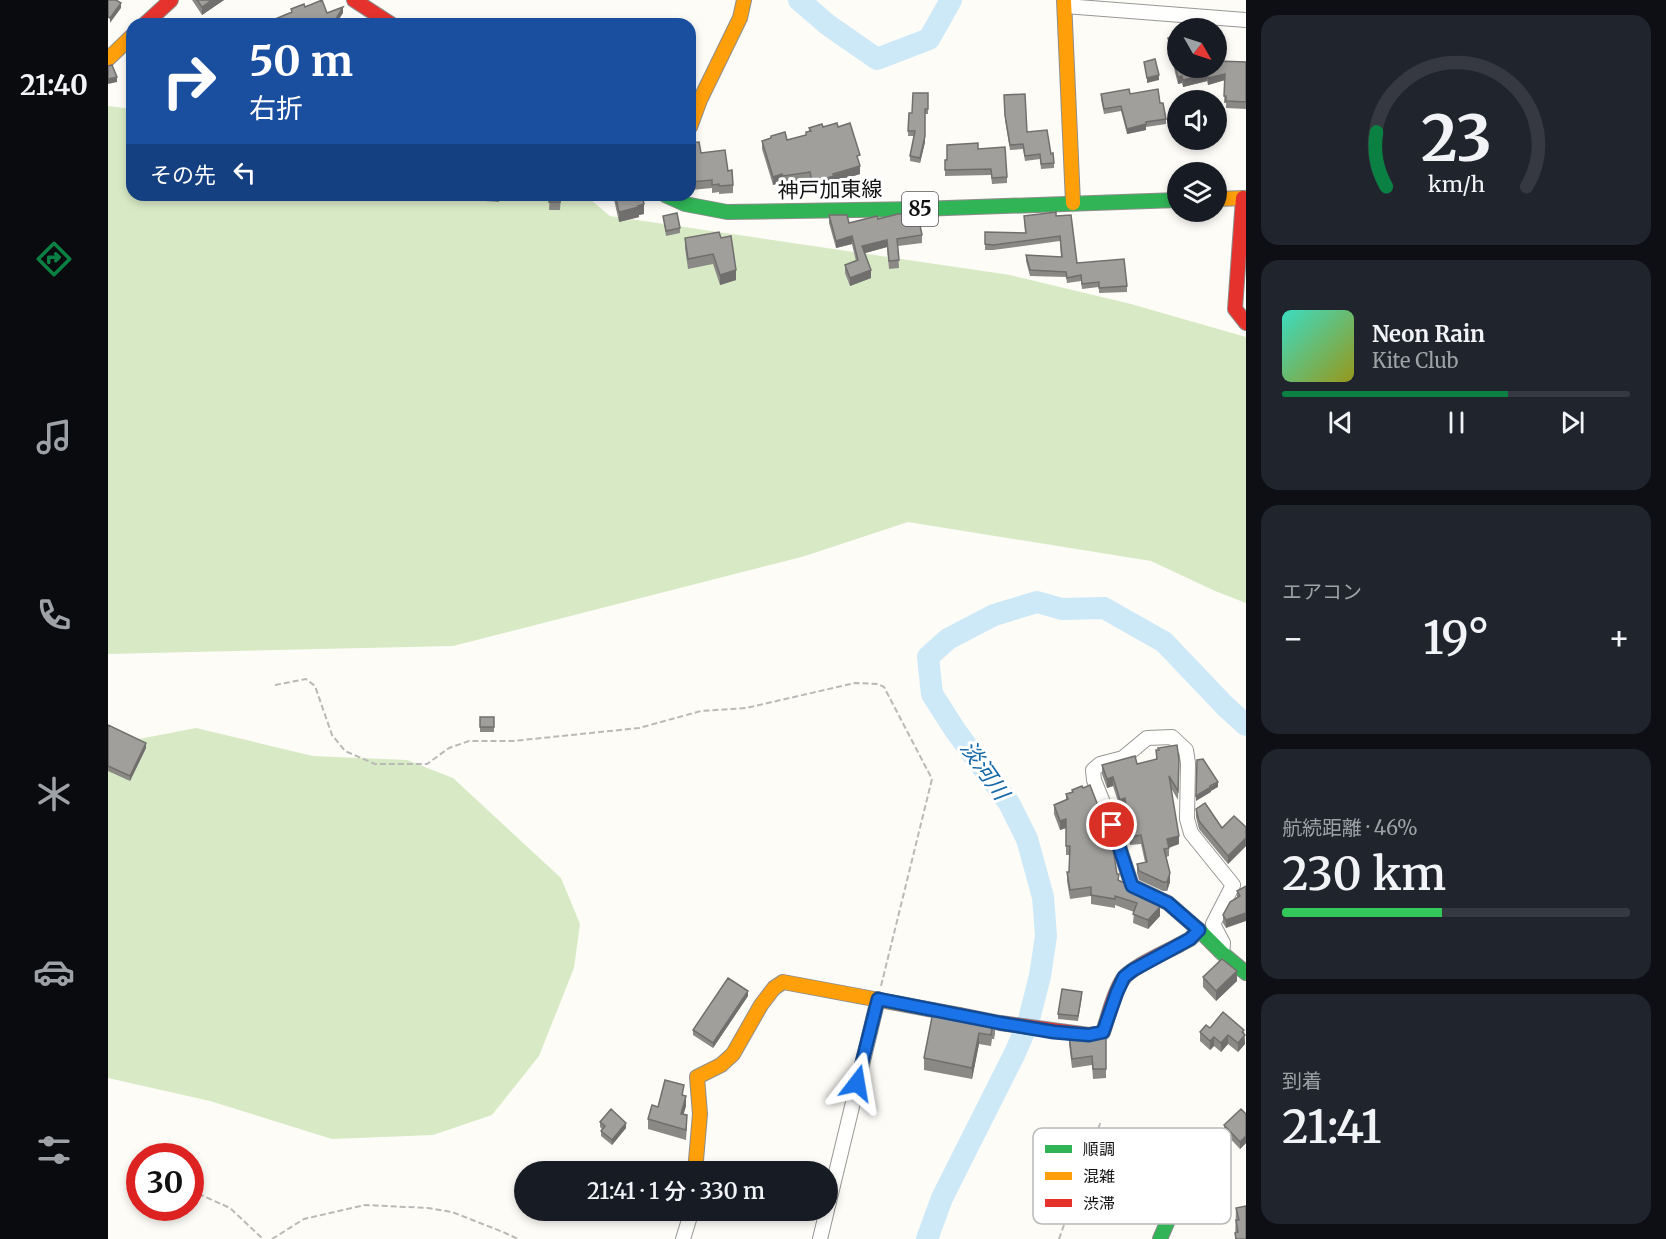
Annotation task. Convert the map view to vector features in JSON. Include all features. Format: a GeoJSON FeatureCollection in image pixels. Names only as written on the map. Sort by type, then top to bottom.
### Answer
{"type":"FeatureCollection","features":[{"type":"Feature","properties":{"kind":"street"},"geometry":{"type":"LineString","coordinates":[[152,18],[171,0]]}},
{"type":"Feature","properties":{"kind":"street"},"geometry":{"type":"LineString","coordinates":[[354,0],[382,18]]}},
{"type":"Feature","properties":{"kind":"street"},"geometry":{"type":"LineString","coordinates":[[696,100],[740,18],[744,0]]}},
{"type":"Feature","properties":{"kind":"street"},"geometry":{"type":"LineString","coordinates":[[1073,203],[1064,3],[1246,20]]}},
{"type":"Feature","properties":{"kind":"street"},"geometry":{"type":"LineString","coordinates":[[108,59],[126,42]]}},
{"type":"Feature","properties":{"kind":"street"},"geometry":{"type":"LineString","coordinates":[[1227,199],[1245,198],[1235,309],[1246,323]]}},
{"type":"Feature","properties":{"kind":"street","name":"神戸加東線"},"geometry":{"type":"LineString","coordinates":[[692,201],[728,212],[739,212],[1167,200]]}},
{"type":"Feature","properties":{"kind":"street"},"geometry":{"type":"LineString","coordinates":[[1222,953],[1223,943],[1212,924],[1233,885],[1191,833],[1187,819],[1188,763],[1186,750],[1172,737],[1147,738],[1123,758],[1100,764],[1093,770],[1094,780],[1132,886],[1168,903],[1222,953],[1246,973]]}},
{"type":"Feature","properties":{"kind":"street"},"geometry":{"type":"LineString","coordinates":[[696,1161],[700,1114],[698,1077],[732,1056],[768,996],[776,986],[783,982],[1000,1023],[1089,1035],[1103,1032],[1124,977],[1190,939],[1199,930]]}},
{"type":"Feature","properties":{"kind":"street"},"geometry":{"type":"LineString","coordinates":[[838,1165],[878,999]]}},
{"type":"Feature","properties":{"kind":"street"},"geometry":{"type":"LineString","coordinates":[[683,1239],[689,1221]]}},
{"type":"Feature","properties":{"kind":"street"},"geometry":{"type":"LineString","coordinates":[[820,1239],[824,1221]]}},
{"type":"Feature","properties":{"kind":"street"},"geometry":{"type":"LineString","coordinates":[[1160,1239],[1166,1224]]}},
{"type":"Feature","properties":{"kind":"path"},"geometry":{"type":"LineString","coordinates":[[275,685],[306,679],[315,686],[332,735],[345,751],[375,764],[427,764],[449,748],[469,741],[513,741],[639,728],[701,711],[746,708],[855,683],[878,684],[884,687],[932,778],[878,999]]}},
{"type":"Feature","properties":{"kind":"path"},"geometry":{"type":"LineString","coordinates":[[1099,1128],[1101,1122]]}},
{"type":"Feature","properties":{"kind":"path"},"geometry":{"type":"LineString","coordinates":[[204,1196],[230,1208],[263,1239]]}},
{"type":"Feature","properties":{"kind":"path"},"geometry":{"type":"LineString","coordinates":[[272,1239],[304,1219],[365,1205],[428,1208],[452,1212],[518,1239]]}},
{"type":"Feature","properties":{"kind":"path"},"geometry":{"type":"LineString","coordinates":[[1059,1239],[1064,1224]]}},
{"type":"Feature","properties":{"kind":"green space"},"geometry":{"type":"Polygon","coordinates":[[[108,106],[126,108],[126,201],[592,201],[610,216],[1010,275],[1131,304],[1246,337],[1246,603],[1151,561],[908,522],[805,556],[453,646],[108,654],[108,106]]]}},
{"type":"Feature","properties":{"kind":"green space"},"geometry":{"type":"Polygon","coordinates":[[[196,728],[313,756],[407,760],[453,778],[561,878],[580,924],[574,968],[539,1056],[492,1115],[433,1135],[332,1139],[210,1101],[108,1078],[108,745],[196,728]]]}},
{"type":"Feature","properties":{"kind":"building"},"geometry":{"type":"Polygon","coordinates":[[[108,0],[121,3],[110,18],[108,17],[108,0]]]}},
{"type":"Feature","properties":{"kind":"building"},"geometry":{"type":"Polygon","coordinates":[[[197,0],[212,0],[202,7],[197,0]]]}},
{"type":"Feature","properties":{"kind":"building"},"geometry":{"type":"Polygon","coordinates":[[[322,0],[327,13],[343,7],[337,18],[278,18],[292,12],[291,9],[304,4],[305,7],[322,0]]]}},
{"type":"Feature","properties":{"kind":"building"},"geometry":{"type":"Polygon","coordinates":[[[1155,59],[1159,75],[1147,78],[1144,62],[1155,59]]]}},
{"type":"Feature","properties":{"kind":"building"},"geometry":{"type":"Polygon","coordinates":[[[1227,61],[1246,62],[1246,102],[1227,101],[1227,90],[1224,90],[1227,61]]]}},
{"type":"Feature","properties":{"kind":"building"},"geometry":{"type":"Polygon","coordinates":[[[112,65],[117,77],[108,79],[108,66],[112,65]]]}},
{"type":"Feature","properties":{"kind":"building"},"geometry":{"type":"Polygon","coordinates":[[[1129,89],[1130,94],[1158,89],[1166,119],[1146,122],[1146,124],[1127,129],[1121,106],[1104,109],[1101,94],[1129,89]]]}},
{"type":"Feature","properties":{"kind":"building"},"geometry":{"type":"Polygon","coordinates":[[[913,93],[928,93],[928,109],[925,109],[925,136],[920,158],[910,156],[915,131],[908,131],[913,93]]]}},
{"type":"Feature","properties":{"kind":"building"},"geometry":{"type":"Polygon","coordinates":[[[1025,94],[1027,132],[1047,130],[1054,163],[1041,164],[1040,154],[1025,156],[1023,144],[1010,145],[1004,95],[1025,94]]]}},
{"type":"Feature","properties":{"kind":"building"},"geometry":{"type":"Polygon","coordinates":[[[837,123],[838,127],[850,123],[860,155],[857,156],[860,166],[812,182],[810,172],[773,177],[762,141],[785,132],[787,140],[806,135],[806,132],[811,131],[809,128],[837,123]]]}},
{"type":"Feature","properties":{"kind":"building"},"geometry":{"type":"Polygon","coordinates":[[[696,142],[699,142],[701,153],[725,150],[728,171],[732,170],[733,185],[712,185],[712,180],[696,182],[696,142]]]}},
{"type":"Feature","properties":{"kind":"building"},"geometry":{"type":"Polygon","coordinates":[[[978,143],[978,149],[1005,147],[1007,177],[992,178],[991,169],[945,170],[947,145],[978,143]]]}},
{"type":"Feature","properties":{"kind":"building"},"geometry":{"type":"Polygon","coordinates":[[[616,201],[643,201],[644,204],[639,207],[619,212],[616,201]]]}},
{"type":"Feature","properties":{"kind":"building"},"geometry":{"type":"Polygon","coordinates":[[[1056,212],[1056,216],[1071,215],[1077,263],[1124,259],[1127,286],[1099,288],[1099,282],[1082,284],[1081,275],[1067,278],[1066,272],[1030,270],[1026,255],[1062,257],[1060,236],[993,245],[985,244],[985,232],[1026,233],[1024,216],[1056,212]]]}},
{"type":"Feature","properties":{"kind":"building"},"geometry":{"type":"Polygon","coordinates":[[[677,213],[680,228],[666,231],[663,216],[677,213]]]}},
{"type":"Feature","properties":{"kind":"building"},"geometry":{"type":"Polygon","coordinates":[[[903,214],[904,217],[918,215],[922,235],[897,239],[899,260],[889,261],[887,240],[862,246],[871,270],[850,278],[845,265],[858,260],[852,236],[836,241],[829,215],[847,215],[849,223],[877,216],[878,219],[903,214]]]}},
{"type":"Feature","properties":{"kind":"building"},"geometry":{"type":"Polygon","coordinates":[[[719,232],[721,238],[731,236],[736,270],[720,275],[713,254],[688,259],[685,238],[719,232]]]}},
{"type":"Feature","properties":{"kind":"building"},"geometry":{"type":"Polygon","coordinates":[[[480,717],[494,717],[494,727],[480,727],[480,717]]]}},
{"type":"Feature","properties":{"kind":"building"},"geometry":{"type":"Polygon","coordinates":[[[108,725],[146,743],[130,776],[108,766],[108,725]]]}},
{"type":"Feature","properties":{"kind":"building"},"geometry":{"type":"Polygon","coordinates":[[[1177,745],[1178,791],[1169,776],[1179,836],[1167,839],[1169,848],[1164,849],[1170,873],[1167,882],[1163,882],[1139,871],[1137,864],[1147,862],[1141,835],[1130,837],[1125,798],[1120,800],[1113,777],[1107,779],[1102,765],[1135,756],[1137,764],[1157,759],[1156,750],[1159,750],[1158,748],[1177,745]]]}},
{"type":"Feature","properties":{"kind":"building"},"geometry":{"type":"Polygon","coordinates":[[[1203,759],[1218,782],[1196,796],[1197,760],[1203,759]]]}},
{"type":"Feature","properties":{"kind":"building"},"geometry":{"type":"Polygon","coordinates":[[[1090,785],[1109,842],[1111,841],[1117,874],[1119,874],[1118,880],[1156,898],[1155,902],[1160,907],[1148,920],[1133,914],[1137,903],[1115,896],[1115,899],[1091,895],[1091,887],[1070,890],[1067,872],[1069,872],[1070,846],[1066,846],[1066,819],[1060,821],[1054,805],[1068,799],[1066,794],[1073,792],[1072,790],[1090,785]]]}},
{"type":"Feature","properties":{"kind":"building"},"geometry":{"type":"Polygon","coordinates":[[[1205,803],[1222,828],[1234,816],[1246,827],[1246,838],[1228,856],[1199,821],[1196,809],[1205,803]]]}},
{"type":"Feature","properties":{"kind":"building"},"geometry":{"type":"Polygon","coordinates":[[[1246,886],[1246,913],[1226,920],[1223,915],[1230,902],[1240,896],[1237,891],[1246,886]]]}},
{"type":"Feature","properties":{"kind":"building"},"geometry":{"type":"Polygon","coordinates":[[[1222,959],[1237,971],[1216,991],[1203,977],[1222,959]]]}},
{"type":"Feature","properties":{"kind":"building"},"geometry":{"type":"Polygon","coordinates":[[[728,978],[748,991],[713,1043],[693,1030],[728,978]]]}},
{"type":"Feature","properties":{"kind":"building"},"geometry":{"type":"Polygon","coordinates":[[[1062,989],[1082,992],[1078,1016],[1058,1014],[1062,989]]]}},
{"type":"Feature","properties":{"kind":"building"},"geometry":{"type":"Polygon","coordinates":[[[933,1012],[995,1023],[991,1035],[979,1033],[972,1068],[924,1058],[933,1012]]]}},
{"type":"Feature","properties":{"kind":"building"},"geometry":{"type":"Polygon","coordinates":[[[1223,1012],[1244,1030],[1242,1032],[1245,1035],[1238,1043],[1228,1035],[1221,1043],[1214,1037],[1210,1041],[1200,1032],[1206,1025],[1210,1028],[1223,1012]]]}},
{"type":"Feature","properties":{"kind":"building"},"geometry":{"type":"Polygon","coordinates":[[[1106,1034],[1106,1069],[1093,1069],[1092,1056],[1072,1059],[1069,1035],[1088,1037],[1106,1034]]]}},
{"type":"Feature","properties":{"kind":"building"},"geometry":{"type":"Polygon","coordinates":[[[665,1080],[684,1085],[682,1095],[686,1096],[681,1114],[687,1115],[686,1130],[648,1119],[652,1105],[658,1107],[665,1080]]]}},
{"type":"Feature","properties":{"kind":"building"},"geometry":{"type":"Polygon","coordinates":[[[611,1109],[626,1123],[612,1140],[601,1131],[605,1126],[600,1122],[611,1109]]]}},
{"type":"Feature","properties":{"kind":"building"},"geometry":{"type":"Polygon","coordinates":[[[1241,1109],[1246,1114],[1246,1136],[1240,1142],[1231,1132],[1231,1128],[1224,1125],[1241,1109]]]}},
{"type":"Feature","properties":{"kind":"building"},"geometry":{"type":"Polygon","coordinates":[[[1246,1206],[1246,1239],[1236,1239],[1235,1233],[1238,1232],[1236,1220],[1239,1220],[1236,1208],[1246,1206]]]}},
{"type":"Feature","properties":{"kind":"waterway"},"geometry":{"type":"LineString","coordinates":[[799,0],[828,25],[877,59],[929,39],[951,0]]}},
{"type":"Feature","properties":{"kind":"waterway","name":"淡河川"},"geometry":{"type":"LineString","coordinates":[[927,1239],[942,1198],[1028,1023],[1040,976],[1046,936],[1043,897],[1027,839],[1009,803],[955,730],[932,694],[928,657],[948,639],[994,615],[1037,602],[1062,609],[1104,608],[1164,642],[1246,725]]}},
{"type":"Feature","properties":{"kind":"traffic: fast"},"geometry":{"type":"LineString","coordinates":[[678,201],[727,212],[919,209],[1167,200]]}},
{"type":"Feature","properties":{"kind":"traffic: fast"},"geometry":{"type":"LineString","coordinates":[[1179,945],[1199,930],[1246,973]]}},
{"type":"Feature","properties":{"kind":"traffic: fast"},"geometry":{"type":"LineString","coordinates":[[1160,1239],[1166,1224]]}},
{"type":"Feature","properties":{"kind":"traffic: slow"},"geometry":{"type":"LineString","coordinates":[[696,111],[740,18],[744,0]]}},
{"type":"Feature","properties":{"kind":"traffic: slow"},"geometry":{"type":"LineString","coordinates":[[1064,0],[1073,203]]}},
{"type":"Feature","properties":{"kind":"traffic: slow"},"geometry":{"type":"LineString","coordinates":[[108,59],[126,42]]}},
{"type":"Feature","properties":{"kind":"traffic: slow"},"geometry":{"type":"LineString","coordinates":[[1227,199],[1246,198]]}},
{"type":"Feature","properties":{"kind":"traffic: slow"},"geometry":{"type":"LineString","coordinates":[[696,1161],[700,1114],[697,1077],[721,1065],[733,1054],[761,1005],[774,988],[783,982],[960,1015]]}},
{"type":"Feature","properties":{"kind":"traffic: jam"},"geometry":{"type":"LineString","coordinates":[[152,18],[171,0]]}},
{"type":"Feature","properties":{"kind":"traffic: jam"},"geometry":{"type":"LineString","coordinates":[[354,0],[382,18]]}},
{"type":"Feature","properties":{"kind":"traffic: jam"},"geometry":{"type":"LineString","coordinates":[[1243,198],[1235,309],[1246,323]]}},
{"type":"Feature","properties":{"kind":"traffic: jam"},"geometry":{"type":"LineString","coordinates":[[960,1015],[1089,1035],[1103,1032],[1123,979],[1140,965],[1179,945]]}},
{"type":"Feature","properties":{"kind":"route"},"geometry":{"type":"LineString","coordinates":[[857,1083],[878,999],[1054,1032],[1089,1035],[1103,1032],[1124,977],[1190,939],[1199,930],[1168,903],[1132,886],[1112,825]]}}]}
